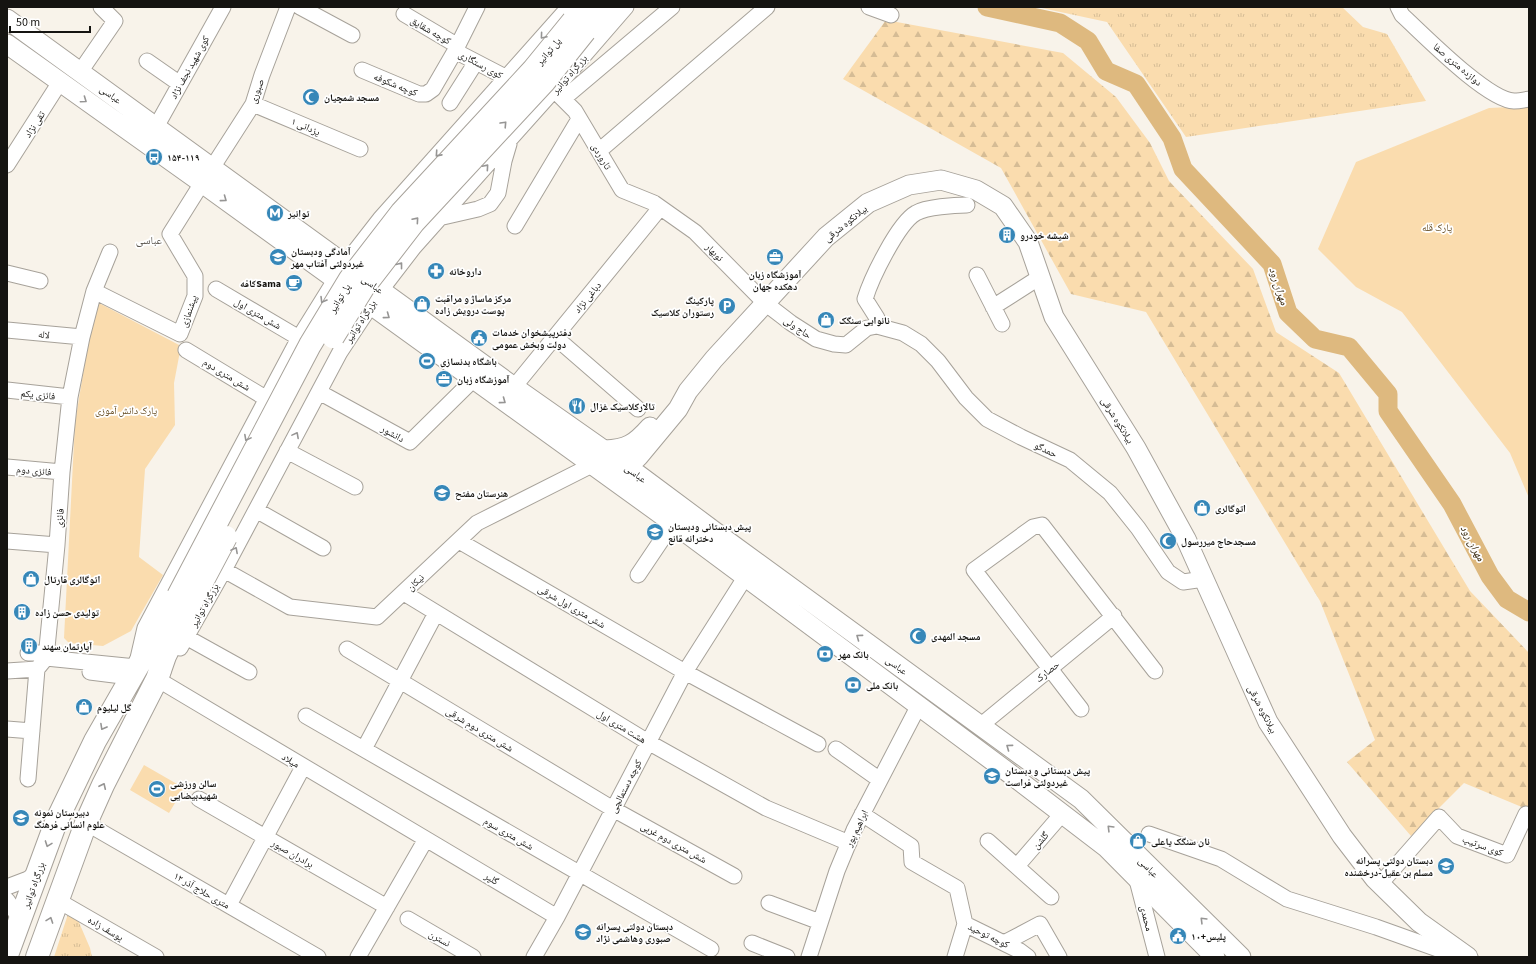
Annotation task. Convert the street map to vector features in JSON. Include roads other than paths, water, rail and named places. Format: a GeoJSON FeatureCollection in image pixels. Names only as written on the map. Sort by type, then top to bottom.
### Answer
{"type":"FeatureCollection","features":[{"type":"Feature","properties":{"kind":"highway","name":"بزرگراه توانیر"},"geometry":{"type":"LineString","coordinates":[[578,17],[609,7]]}},
{"type":"Feature","properties":{"kind":"highway","name":"پل توانیر"},"geometry":{"type":"LineString","coordinates":[[185,599],[323,353],[363,288],[414,222],[545,81],[578,17]]}},
{"type":"Feature","properties":{"kind":"highway","name":"بزرگراه توانیر"},"geometry":{"type":"LineString","coordinates":[[7,955],[56,822],[95,741],[133,672],[185,599]]}},
{"type":"Feature","properties":{"kind":"highway","name":"بزرگراه توانیر"},"geometry":{"type":"LineString","coordinates":[[37,957],[86,823],[103,785],[157,679],[185,599]]}},
{"type":"Feature","properties":{"kind":"main road","name":"عباسى"},"geometry":{"type":"LineString","coordinates":[[7,19],[156,127],[207,176]]}},
{"type":"Feature","properties":{"kind":"main road","name":"عباسى"},"geometry":{"type":"LineString","coordinates":[[7,44],[55,79],[207,176],[375,297],[514,387],[605,450],[1081,799],[1240,957]]}},
{"type":"Feature","properties":{"kind":"main road"},"geometry":{"type":"LineString","coordinates":[[55,79],[62,59]]}},
{"type":"Feature","properties":{"kind":"main road","name":"بیلانکوه شرقی"},"geometry":{"type":"LineString","coordinates":[[615,481],[640,456],[678,409],[688,391],[714,359],[826,237],[868,204],[908,185],[941,180],[976,190],[1003,206],[1028,242],[1054,317],[1136,448],[1186,539],[1268,722],[1342,836],[1380,884],[1419,922],[1468,957]]}},
{"type":"Feature","properties":{"kind":"main road","name":"عباسى"},"geometry":{"type":"LineString","coordinates":[[375,297],[474,379],[746,576],[1107,848],[1137,880],[1215,957]]}},
{"type":"Feature","properties":{"kind":"main road","name":"بیلانکوه شرقی"},"geometry":{"type":"LineString","coordinates":[[605,450],[619,449],[632,444],[642,436],[670,405],[688,391]]}},
{"type":"Feature","properties":{"kind":"street"},"geometry":{"type":"LineString","coordinates":[[80,72],[115,21],[101,7]]}},
{"type":"Feature","properties":{"kind":"street","name":"کوی شهید نجف نژاد"},"geometry":{"type":"LineString","coordinates":[[156,127],[222,7]]}},
{"type":"Feature","properties":{"kind":"street","name":"صبوری"},"geometry":{"type":"LineString","coordinates":[[207,176],[253,104],[262,74],[288,7]]}},
{"type":"Feature","properties":{"kind":"street"},"geometry":{"type":"LineString","coordinates":[[300,7],[352,35]]}},
{"type":"Feature","properties":{"kind":"street","name":"کوی رستگاری"},"geometry":{"type":"LineString","coordinates":[[477,7],[457,48],[476,62],[507,78]]}},
{"type":"Feature","properties":{"kind":"street","name":"بزرگراه توانیر"},"geometry":{"type":"LineString","coordinates":[[157,679],[172,662],[224,570],[340,352],[375,297],[414,247],[511,139],[558,95],[626,7]]}},
{"type":"Feature","properties":{"kind":"street"},"geometry":{"type":"LineString","coordinates":[[558,95],[672,7]]}},
{"type":"Feature","properties":{"kind":"street"},"geometry":{"type":"LineString","coordinates":[[599,151],[767,7]]}},
{"type":"Feature","properties":{"kind":"street"},"geometry":{"type":"LineString","coordinates":[[868,7],[891,16]]}},
{"type":"Feature","properties":{"kind":"street","name":"دوازده متری صفا"},"geometry":{"type":"LineString","coordinates":[[1398,7],[1402,15],[1460,68],[1496,96],[1513,101],[1529,99]]}},
{"type":"Feature","properties":{"kind":"street","name":"کوچه شقایق"},"geometry":{"type":"LineString","coordinates":[[404,14],[457,48]]}},
{"type":"Feature","properties":{"kind":"street","name":"بزرگراه توانیر"},"geometry":{"type":"LineString","coordinates":[[133,672],[145,628],[302,333],[340,272],[380,219],[507,78],[578,17]]}},
{"type":"Feature","properties":{"kind":"street","name":"کوچه شکوفه"},"geometry":{"type":"LineString","coordinates":[[362,70],[419,94],[426,94],[433,89],[457,48]]}},
{"type":"Feature","properties":{"kind":"street"},"geometry":{"type":"LineString","coordinates":[[147,61],[180,84]]}},
{"type":"Feature","properties":{"kind":"street"},"geometry":{"type":"LineString","coordinates":[[450,103],[476,62]]}},
{"type":"Feature","properties":{"kind":"street","name":"تقی نژاد"},"geometry":{"type":"LineString","coordinates":[[7,165],[55,79]]}},
{"type":"Feature","properties":{"kind":"street","name":"تاروردی"},"geometry":{"type":"LineString","coordinates":[[558,95],[575,111],[622,190],[654,203],[660,208]]}},
{"type":"Feature","properties":{"kind":"street","name":"یزدانی ۱"},"geometry":{"type":"LineString","coordinates":[[253,104],[360,149]]}},
{"type":"Feature","properties":{"kind":"street"},"geometry":{"type":"LineString","coordinates":[[515,226],[579,119]]}},
{"type":"Feature","properties":{"kind":"street"},"geometry":{"type":"LineString","coordinates":[[443,216],[478,209],[490,204],[498,193],[504,161],[511,139]]}},
{"type":"Feature","properties":{"kind":"street","name":"پیشنمازی"},"geometry":{"type":"LineString","coordinates":[[94,291],[180,334],[195,296],[195,276],[170,234],[207,176]]}},
{"type":"Feature","properties":{"kind":"street"},"geometry":{"type":"LineString","coordinates":[[877,326],[877,318],[865,299],[870,283],[903,224],[917,212],[948,205],[967,205]]}},
{"type":"Feature","properties":{"kind":"street","name":"نوبهار"},"geometry":{"type":"LineString","coordinates":[[660,208],[695,232],[765,303]]}},
{"type":"Feature","properties":{"kind":"street","name":"دباغی نژاد"},"geometry":{"type":"LineString","coordinates":[[514,387],[660,208]]}},
{"type":"Feature","properties":{"kind":"street"},"geometry":{"type":"LineString","coordinates":[[380,219],[383,229],[391,239],[403,246],[414,247]]}},
{"type":"Feature","properties":{"kind":"street","name":"فائزی"},"geometry":{"type":"LineString","coordinates":[[28,779],[32,731],[43,661],[57,545],[62,472],[70,397],[82,337],[94,291],[110,252]]}},
{"type":"Feature","properties":{"kind":"street"},"geometry":{"type":"LineString","coordinates":[[7,272],[40,281]]}},
{"type":"Feature","properties":{"kind":"street"},"geometry":{"type":"LineString","coordinates":[[976,275],[1002,324]]}},
{"type":"Feature","properties":{"kind":"street"},"geometry":{"type":"LineString","coordinates":[[993,306],[1040,277]]}},
{"type":"Feature","properties":{"kind":"street","name":"شش متری اول"},"geometry":{"type":"LineString","coordinates":[[216,289],[302,333]]}},
{"type":"Feature","properties":{"kind":"street","name":"حاج ولی"},"geometry":{"type":"LineString","coordinates":[[765,303],[791,323],[816,339],[834,344],[846,345],[867,328],[877,326]]}},
{"type":"Feature","properties":{"kind":"street","name":"حمدگو"},"geometry":{"type":"LineString","coordinates":[[877,326],[903,333],[921,344],[938,361],[966,398],[987,420],[1070,460],[1110,493],[1138,528],[1168,572],[1183,582],[1204,579]]}},
{"type":"Feature","properties":{"kind":"street"},"geometry":{"type":"LineString","coordinates":[[302,333],[316,328],[328,333],[336,341],[340,352]]}},
{"type":"Feature","properties":{"kind":"street","name":"لاله"},"geometry":{"type":"LineString","coordinates":[[7,330],[82,337]]}},
{"type":"Feature","properties":{"kind":"street"},"geometry":{"type":"LineString","coordinates":[[555,337],[638,409]]}},
{"type":"Feature","properties":{"kind":"street","name":"شش متری دوم"},"geometry":{"type":"LineString","coordinates":[[186,350],[268,399]]}},
{"type":"Feature","properties":{"kind":"street","name":"دانشور"},"geometry":{"type":"LineString","coordinates":[[319,392],[410,442],[474,379]]}},
{"type":"Feature","properties":{"kind":"street","name":"فائزی یکم"},"geometry":{"type":"LineString","coordinates":[[7,390],[70,397]]}},
{"type":"Feature","properties":{"kind":"street"},"geometry":{"type":"LineString","coordinates":[[287,451],[355,487]]}},
{"type":"Feature","properties":{"kind":"street","name":"نیکان"},"geometry":{"type":"LineString","coordinates":[[224,570],[290,607],[377,617],[477,523],[592,465]]}},
{"type":"Feature","properties":{"kind":"street","name":"فائزی دوم"},"geometry":{"type":"LineString","coordinates":[[7,467],[62,472]]}},
{"type":"Feature","properties":{"kind":"street"},"geometry":{"type":"LineString","coordinates":[[256,510],[323,548]]}},
{"type":"Feature","properties":{"kind":"street"},"geometry":{"type":"LineString","coordinates":[[638,575],[673,523]]}},
{"type":"Feature","properties":{"kind":"street"},"geometry":{"type":"LineString","coordinates":[[1081,709],[1051,668],[974,570],[1033,527],[1042,525],[1114,616],[1155,671]]}},
{"type":"Feature","properties":{"kind":"street"},"geometry":{"type":"LineString","coordinates":[[7,541],[57,545]]}},
{"type":"Feature","properties":{"kind":"street","name":"شش متری اول شرقی"},"geometry":{"type":"LineString","coordinates":[[459,541],[685,672],[818,744]]}},
{"type":"Feature","properties":{"kind":"street","name":"کوچه دستمالچی"},"geometry":{"type":"LineString","coordinates":[[534,957],[557,917],[685,672],[746,576]]}},
{"type":"Feature","properties":{"kind":"street","name":"هشت متری اول"},"geometry":{"type":"LineString","coordinates":[[404,593],[648,742],[766,808],[849,843]]}},
{"type":"Feature","properties":{"kind":"street"},"geometry":{"type":"LineString","coordinates":[[364,749],[436,613]]}},
{"type":"Feature","properties":{"kind":"street","name":"حصارک"},"geometry":{"type":"LineString","coordinates":[[980,726],[1114,616]]}},
{"type":"Feature","properties":{"kind":"street"},"geometry":{"type":"LineString","coordinates":[[186,637],[248,672]]}},
{"type":"Feature","properties":{"kind":"street","name":"شش متری دوم شرقی"},"geometry":{"type":"LineString","coordinates":[[347,649],[613,809]]}},
{"type":"Feature","properties":{"kind":"street"},"geometry":{"type":"LineString","coordinates":[[28,653],[43,661],[133,672]]}},
{"type":"Feature","properties":{"kind":"street"},"geometry":{"type":"LineString","coordinates":[[7,671],[43,661]]}},
{"type":"Feature","properties":{"kind":"street","name":"میلاد"},"geometry":{"type":"LineString","coordinates":[[157,679],[426,839]]}},
{"type":"Feature","properties":{"kind":"street","name":"ابراهیم پور"},"geometry":{"type":"LineString","coordinates":[[809,957],[837,871],[849,843],[862,814],[919,705]]}},
{"type":"Feature","properties":{"kind":"street","name":"شش متری سوم"},"geometry":{"type":"LineString","coordinates":[[306,716],[711,949]]}},
{"type":"Feature","properties":{"kind":"street"},"geometry":{"type":"LineString","coordinates":[[7,729],[32,731]]}},
{"type":"Feature","properties":{"kind":"street"},"geometry":{"type":"LineString","coordinates":[[836,749],[880,780]]}},
{"type":"Feature","properties":{"kind":"street"},"geometry":{"type":"LineString","coordinates":[[229,905],[303,766]]}},
{"type":"Feature","properties":{"kind":"street","name":"برادران صبور"},"geometry":{"type":"LineString","coordinates":[[199,799],[387,907]]}},
{"type":"Feature","properties":{"kind":"street","name":"شش متری دوم غربی"},"geometry":{"type":"LineString","coordinates":[[613,809],[734,876]]}},
{"type":"Feature","properties":{"kind":"street","name":"کوچه توحید"},"geometry":{"type":"LineString","coordinates":[[862,814],[911,846],[912,862],[957,888],[965,924],[1004,943],[1028,957]]}},
{"type":"Feature","properties":{"kind":"street","name":"گلشن"},"geometry":{"type":"LineString","coordinates":[[1017,866],[1062,814]]}},
{"type":"Feature","properties":{"kind":"street","name":"کوی سرتیپ"},"geometry":{"type":"LineString","coordinates":[[1380,884],[1439,817],[1457,836],[1507,855],[1526,814]]}},
{"type":"Feature","properties":{"kind":"street","name":"۱۲ متری حلاج آذر"},"geometry":{"type":"LineString","coordinates":[[86,823],[316,956]]}},
{"type":"Feature","properties":{"kind":"street"},"geometry":{"type":"LineString","coordinates":[[1149,834],[1222,859],[1287,899],[1376,927],[1461,957]]}},
{"type":"Feature","properties":{"kind":"street"},"geometry":{"type":"LineString","coordinates":[[358,957],[426,839]]}},
{"type":"Feature","properties":{"kind":"street","name":"گلپر"},"geometry":{"type":"LineString","coordinates":[[426,839],[557,917]]}},
{"type":"Feature","properties":{"kind":"street"},"geometry":{"type":"LineString","coordinates":[[988,841],[1051,897]]}},
{"type":"Feature","properties":{"kind":"street"},"geometry":{"type":"LineString","coordinates":[[7,887],[28,879],[38,872]]}},
{"type":"Feature","properties":{"kind":"street","name":"محمدی"},"geometry":{"type":"LineString","coordinates":[[1137,880],[1157,957]]}},
{"type":"Feature","properties":{"kind":"street"},"geometry":{"type":"LineString","coordinates":[[7,900],[20,920]]}},
{"type":"Feature","properties":{"kind":"street","name":"یوسف زاده"},"geometry":{"type":"LineString","coordinates":[[57,900],[156,957]]}},
{"type":"Feature","properties":{"kind":"street"},"geometry":{"type":"LineString","coordinates":[[769,903],[820,922]]}},
{"type":"Feature","properties":{"kind":"street","name":"نسترن"},"geometry":{"type":"LineString","coordinates":[[408,919],[473,957]]}},
{"type":"Feature","properties":{"kind":"street"},"geometry":{"type":"LineString","coordinates":[[956,957],[965,924]]}},
{"type":"Feature","properties":{"kind":"street"},"geometry":{"type":"LineString","coordinates":[[1004,943],[1040,924],[1059,957]]}},
{"type":"Feature","properties":{"kind":"street"},"geometry":{"type":"LineString","coordinates":[[752,943],[787,957]]}},
{"type":"Feature","properties":{"kind":"waterway","name":"مهران رود"},"geometry":{"type":"LineString","coordinates":[[987,7],[1060,23],[1088,41],[1106,71],[1136,84],[1172,138],[1183,169],[1272,264],[1288,313],[1315,339],[1349,347],[1388,394],[1388,411],[1452,504],[1490,576],[1507,599],[1529,612]]}},
{"type":"Feature","properties":{"kind":"place","name":"مسجد شمچیان"},"geometry":{"type":"Point","coordinates":[311,97]}},
{"type":"Feature","properties":{"kind":"place","name":"۱۵۴-۱۱۹"},"geometry":{"type":"Point","coordinates":[154,157]}},
{"type":"Feature","properties":{"kind":"place","name":"توانیر"},"geometry":{"type":"Point","coordinates":[275,213]}},
{"type":"Feature","properties":{"kind":"place","name":"شیشه خودرو"},"geometry":{"type":"Point","coordinates":[1007,235]}},
{"type":"Feature","properties":{"kind":"place","name":"آمادگی ودبستان غیردولتی آفتاب مهر"},"geometry":{"type":"Point","coordinates":[278,257]}},
{"type":"Feature","properties":{"kind":"place","name":"آموزشگاه زبان دهکده جهان"},"geometry":{"type":"Point","coordinates":[775,257]}},
{"type":"Feature","properties":{"kind":"place","name":"داروخانه"},"geometry":{"type":"Point","coordinates":[436,271]}},
{"type":"Feature","properties":{"kind":"place","name":"کافهSama"},"geometry":{"type":"Point","coordinates":[294,283]}},
{"type":"Feature","properties":{"kind":"place","name":"مرکز ماساژ و مراقبت پوست درویش زاده"},"geometry":{"type":"Point","coordinates":[422,304]}},
{"type":"Feature","properties":{"kind":"place","name":"پارکینگ رستوران کلاسیک"},"geometry":{"type":"Point","coordinates":[727,306]}},
{"type":"Feature","properties":{"kind":"place","name":"نانوایی سنگک"},"geometry":{"type":"Point","coordinates":[826,320]}},
{"type":"Feature","properties":{"kind":"place","name":"دفترپیشخوان خدمات دولت وبخش عمومی"},"geometry":{"type":"Point","coordinates":[479,338]}},
{"type":"Feature","properties":{"kind":"place","name":"باشگاه بدنسازی"},"geometry":{"type":"Point","coordinates":[427,361]}},
{"type":"Feature","properties":{"kind":"place","name":"آموزشگاه زبان"},"geometry":{"type":"Point","coordinates":[444,379]}},
{"type":"Feature","properties":{"kind":"place","name":"تالارکلاسیک غزال"},"geometry":{"type":"Point","coordinates":[577,406]}},
{"type":"Feature","properties":{"kind":"place","name":"هنرستان مفتح"},"geometry":{"type":"Point","coordinates":[442,493]}},
{"type":"Feature","properties":{"kind":"place","name":"اتوگالری"},"geometry":{"type":"Point","coordinates":[1202,508]}},
{"type":"Feature","properties":{"kind":"place","name":"پیش دبستانی ودبستان دخترانه قانع"},"geometry":{"type":"Point","coordinates":[655,532]}},
{"type":"Feature","properties":{"kind":"place","name":"مسجدحاج میررسول"},"geometry":{"type":"Point","coordinates":[1168,541]}},
{"type":"Feature","properties":{"kind":"place","name":"اتو‌گالری قارتال"},"geometry":{"type":"Point","coordinates":[31,579]}},
{"type":"Feature","properties":{"kind":"place","name":"تولیدی حسن زاده"},"geometry":{"type":"Point","coordinates":[22,612]}},
{"type":"Feature","properties":{"kind":"place","name":"مسجد المهدی"},"geometry":{"type":"Point","coordinates":[918,636]}},
{"type":"Feature","properties":{"kind":"place","name":"آپارتمان سهند"},"geometry":{"type":"Point","coordinates":[29,646]}},
{"type":"Feature","properties":{"kind":"place","name":"بانک مهر"},"geometry":{"type":"Point","coordinates":[825,654]}},
{"type":"Feature","properties":{"kind":"place","name":"بانک ملی"},"geometry":{"type":"Point","coordinates":[853,685]}},
{"type":"Feature","properties":{"kind":"place","name":"گل لیلیوم"},"geometry":{"type":"Point","coordinates":[84,707]}},
{"type":"Feature","properties":{"kind":"place","name":"پیش دبستانی و دبستان غیردولتی فراست"},"geometry":{"type":"Point","coordinates":[992,776]}},
{"type":"Feature","properties":{"kind":"place","name":"سالن ورزشی شهیدبیضایی"},"geometry":{"type":"Point","coordinates":[157,789]}},
{"type":"Feature","properties":{"kind":"place","name":"دبیرستان نمونه علوم انسانی فرهنگ"},"geometry":{"type":"Point","coordinates":[21,818]}},
{"type":"Feature","properties":{"kind":"place","name":"نان سنگک یاعلی"},"geometry":{"type":"Point","coordinates":[1138,841]}},
{"type":"Feature","properties":{"kind":"place","name":"دبستان دولتی پسرانه مسلم بن عقیل-درخشنده"},"geometry":{"type":"Point","coordinates":[1446,866]}},
{"type":"Feature","properties":{"kind":"place","name":"دبستان دولتی پسرانه صبوری وهاشمی نژاد"},"geometry":{"type":"Point","coordinates":[583,932]}},
{"type":"Feature","properties":{"kind":"place","name":"پلیس+۱۰"},"geometry":{"type":"Point","coordinates":[1178,936]}},
{"type":"Feature","properties":{"kind":"district","name":"عباسی"},"geometry":{"type":"Point","coordinates":[149,240]}},
{"type":"Feature","properties":{"kind":"park label","name":"پارک قله"},"geometry":{"type":"Point","coordinates":[1437,227]}},
{"type":"Feature","properties":{"kind":"park label","name":"پارک دانش آموزی"},"geometry":{"type":"Point","coordinates":[126,410]}}]}
